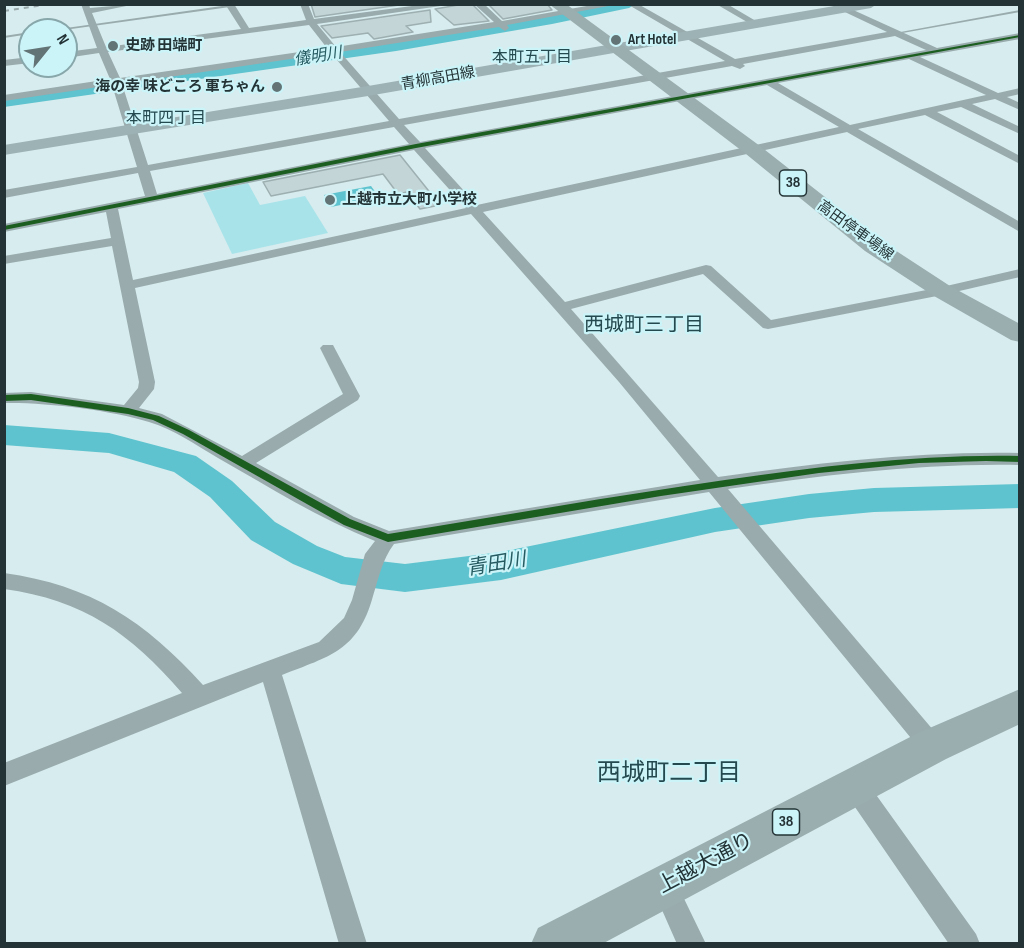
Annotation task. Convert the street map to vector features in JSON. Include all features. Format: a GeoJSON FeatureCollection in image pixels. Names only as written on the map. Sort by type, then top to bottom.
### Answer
{"type":"FeatureCollection","features":[{"type":"Feature","properties":{"kind":"main road","name":"青柳高田線"},"geometry":{"type":"LineString","coordinates":[[4,150],[368,91],[757,24],[837,7],[871,4]]}},
{"type":"Feature","properties":{"kind":"main road","name":"高田停車場線"},"geometry":{"type":"LineString","coordinates":[[571,15],[753,150],[837,219],[942,291],[1020,334]]}},
{"type":"Feature","properties":{"kind":"main road","name":"上越大通り"},"geometry":{"type":"LineString","coordinates":[[554,944],[932,746],[1020,706]]}},
{"type":"Feature","properties":{"kind":"street"},"geometry":{"type":"LineString","coordinates":[[132,4],[86,8],[90,25],[104,49],[133,128],[152,199]]}},
{"type":"Feature","properties":{"kind":"street"},"geometry":{"type":"LineString","coordinates":[[304,4],[312,24],[368,91],[473,211],[625,378],[932,746]]}},
{"type":"Feature","properties":{"kind":"street"},"geometry":{"type":"LineString","coordinates":[[78,53],[450,4]]}},
{"type":"Feature","properties":{"kind":"street"},"geometry":{"type":"LineString","coordinates":[[478,4],[505,27]]}},
{"type":"Feature","properties":{"kind":"street"},"geometry":{"type":"LineString","coordinates":[[571,15],[615,4]]}},
{"type":"Feature","properties":{"kind":"street"},"geometry":{"type":"LineString","coordinates":[[4,98],[337,53],[571,15],[655,4]]}},
{"type":"Feature","properties":{"kind":"street"},"geometry":{"type":"LineString","coordinates":[[720,4],[757,24]]}},
{"type":"Feature","properties":{"kind":"street"},"geometry":{"type":"LineString","coordinates":[[229,5],[246,30]]}},
{"type":"Feature","properties":{"kind":"street"},"geometry":{"type":"LineString","coordinates":[[632,6],[689,35],[1020,228]]}},
{"type":"Feature","properties":{"kind":"street"},"geometry":{"type":"LineString","coordinates":[[837,7],[938,52]]}},
{"type":"Feature","properties":{"kind":"street"},"geometry":{"type":"LineString","coordinates":[[4,194],[897,33]]}},
{"type":"Feature","properties":{"kind":"street"},"geometry":{"type":"LineString","coordinates":[[4,228],[416,146],[1020,36]]}},
{"type":"Feature","properties":{"kind":"street"},"geometry":{"type":"LineString","coordinates":[[912,57],[1020,107]]}},
{"type":"Feature","properties":{"kind":"street"},"geometry":{"type":"LineString","coordinates":[[4,107],[117,83]]}},
{"type":"Feature","properties":{"kind":"street"},"geometry":{"type":"LineString","coordinates":[[128,285],[1020,91]]}},
{"type":"Feature","properties":{"kind":"street"},"geometry":{"type":"LineString","coordinates":[[963,104],[1020,132]]}},
{"type":"Feature","properties":{"kind":"street"},"geometry":{"type":"LineString","coordinates":[[928,112],[1020,161]]}},
{"type":"Feature","properties":{"kind":"street"},"geometry":{"type":"LineString","coordinates":[[111,207],[147,382],[146,389],[128,411]]}},
{"type":"Feature","properties":{"kind":"street"},"geometry":{"type":"LineString","coordinates":[[4,260],[119,242]]}},
{"type":"Feature","properties":{"kind":"street"},"geometry":{"type":"LineString","coordinates":[[562,308],[706,269],[768,325],[942,291],[1020,273]]}},
{"type":"Feature","properties":{"kind":"street"},"geometry":{"type":"LineString","coordinates":[[242,464],[352,396],[328,348]]}},
{"type":"Feature","properties":{"kind":"street"},"geometry":{"type":"LineString","coordinates":[[4,398],[31,398],[128,411],[156,418],[186,432],[347,522],[388,538],[717,490],[848,466],[956,458],[1020,459]]}},
{"type":"Feature","properties":{"kind":"street"},"geometry":{"type":"LineString","coordinates":[[4,775],[327,648],[343,634],[352,622],[362,600],[375,554],[388,538]]}},
{"type":"Feature","properties":{"kind":"street"},"geometry":{"type":"LineString","coordinates":[[4,581],[72,596],[118,621],[176,671],[199,697]]}},
{"type":"Feature","properties":{"kind":"street"},"geometry":{"type":"LineString","coordinates":[[270,670],[353,944]]}},
{"type":"Feature","properties":{"kind":"street"},"geometry":{"type":"LineString","coordinates":[[855,786],[966,944]]}},
{"type":"Feature","properties":{"kind":"street"},"geometry":{"type":"LineString","coordinates":[[664,885],[692,944]]}},
{"type":"Feature","properties":{"kind":"lane"},"geometry":{"type":"LineString","coordinates":[[78,27],[229,5]]}},
{"type":"Feature","properties":{"kind":"lane"},"geometry":{"type":"LineString","coordinates":[[897,33],[1020,11]]}},
{"type":"Feature","properties":{"kind":"shaded area"},"geometry":{"type":"Polygon","coordinates":[[[248,183],[260,205],[305,196],[328,233],[232,254],[203,193],[248,183]]]}},
{"type":"Feature","properties":{"kind":"shaded area"},"geometry":{"type":"Polygon","coordinates":[[[371,186],[379,197],[331,207],[324,195],[371,186]]]}},
{"type":"Feature","properties":{"kind":"building"},"geometry":{"type":"Polygon","coordinates":[[[311,4],[406,4],[315,17],[311,4]]]}},
{"type":"Feature","properties":{"kind":"building"},"geometry":{"type":"Polygon","coordinates":[[[472,4],[489,21],[454,25],[435,9],[472,4]]]}},
{"type":"Feature","properties":{"kind":"building"},"geometry":{"type":"Polygon","coordinates":[[[488,4],[547,4],[552,10],[503,19],[488,4]]]}},
{"type":"Feature","properties":{"kind":"building"},"geometry":{"type":"Polygon","coordinates":[[[430,10],[431,22],[406,26],[413,32],[374,39],[368,33],[332,38],[321,26],[430,10]]]}},
{"type":"Feature","properties":{"kind":"building"},"geometry":{"type":"Polygon","coordinates":[[[400,155],[440,205],[420,209],[407,192],[398,194],[383,174],[271,196],[263,182],[400,155]]]}},
{"type":"Feature","properties":{"kind":"waterway","name":"儀明川"},"geometry":{"type":"LineString","coordinates":[[4,102],[474,34],[629,4]]}},
{"type":"Feature","properties":{"kind":"waterway","name":"青田川"},"geometry":{"type":"LineString","coordinates":[[4,435],[109,443],[185,464],[221,489],[263,531],[305,555],[341,570],[405,578],[501,566],[715,520],[809,506],[874,500],[1020,496]]}},
{"type":"Feature","properties":{"kind":"railway"},"geometry":{"type":"LineString","coordinates":[[4,11],[51,4]]}},
{"type":"Feature","properties":{"kind":"cycle path"},"geometry":{"type":"LineString","coordinates":[[4,228],[416,146],[1020,36]]}},
{"type":"Feature","properties":{"kind":"cycle path"},"geometry":{"type":"LineString","coordinates":[[4,398],[31,397],[128,411],[156,418],[186,432],[347,522],[388,538],[661,493],[819,470],[919,460],[1020,459]]}},
{"type":"Feature","properties":{"kind":"place","name":"Art Hotel"},"geometry":{"type":"Point","coordinates":[616,40]}},
{"type":"Feature","properties":{"kind":"place","name":"史跡 田端町"},"geometry":{"type":"Point","coordinates":[113,46]}},
{"type":"Feature","properties":{"kind":"place","name":"海の幸 味どころ 軍ちゃん"},"geometry":{"type":"Point","coordinates":[277,87]}},
{"type":"Feature","properties":{"kind":"place","name":"上越市立大町小学校"},"geometry":{"type":"Point","coordinates":[330,200]}},
{"type":"Feature","properties":{"kind":"district","name":"本町五丁目"},"geometry":{"type":"Point","coordinates":[532,58]}},
{"type":"Feature","properties":{"kind":"district","name":"本町四丁目"},"geometry":{"type":"Point","coordinates":[166,119]}},
{"type":"Feature","properties":{"kind":"district","name":"西城町三丁目"},"geometry":{"type":"Point","coordinates":[644,326]}},
{"type":"Feature","properties":{"kind":"district","name":"西城町二丁目"},"geometry":{"type":"Point","coordinates":[669,774]}}]}
